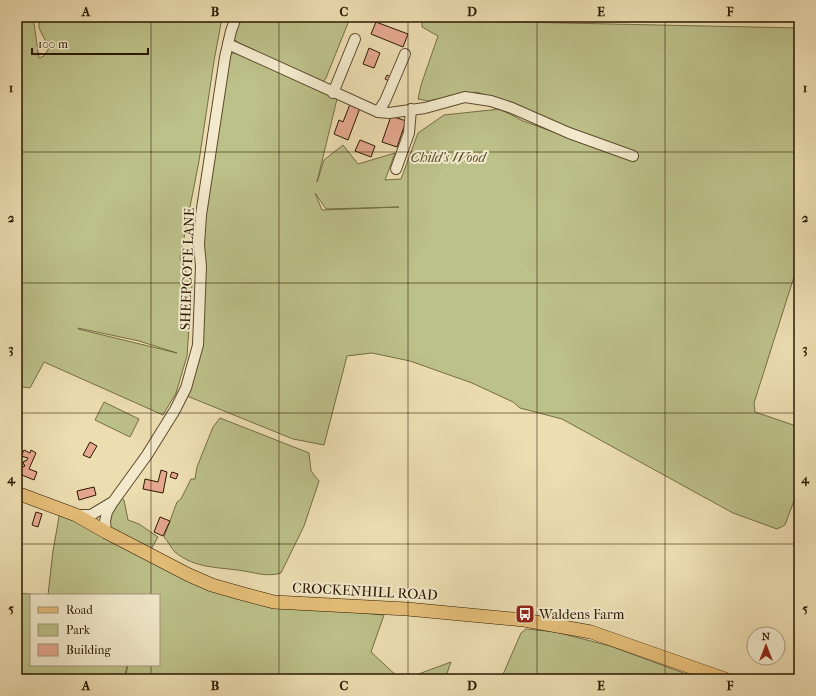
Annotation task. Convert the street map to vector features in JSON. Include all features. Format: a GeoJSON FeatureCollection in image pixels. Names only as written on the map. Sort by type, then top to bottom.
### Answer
{"type":"FeatureCollection","features":[{"type":"Feature","properties":{"kind":"main road","name":"CROCKENHILL ROAD"},"geometry":{"type":"LineString","coordinates":[[17,494],[76,515],[189,575],[212,585],[274,602],[407,609],[524,620],[591,632],[725,679]]}},
{"type":"Feature","properties":{"kind":"street","name":"SHEEPCOTE LANE"},"geometry":{"type":"LineString","coordinates":[[106,532],[106,512],[147,455],[175,410],[186,388],[198,345],[201,266],[199,245],[201,215],[228,44],[236,17]]}},
{"type":"Feature","properties":{"kind":"street"},"geometry":{"type":"LineString","coordinates":[[333,93],[355,39]]}},
{"type":"Feature","properties":{"kind":"street"},"geometry":{"type":"LineString","coordinates":[[228,44],[333,93],[378,112],[389,113],[425,108],[465,97],[491,101],[512,108],[570,133],[633,156]]}},
{"type":"Feature","properties":{"kind":"street"},"geometry":{"type":"LineString","coordinates":[[378,112],[385,101],[405,54]]}},
{"type":"Feature","properties":{"kind":"street"},"geometry":{"type":"LineString","coordinates":[[396,169],[409,133],[411,109]]}},
{"type":"Feature","properties":{"kind":"street","name":"SHEEPCOTE LANE"},"geometry":{"type":"LineString","coordinates":[[76,515],[91,515],[113,502]]}},
{"type":"Feature","properties":{"kind":"green space"},"geometry":{"type":"Polygon","coordinates":[[[17,17],[33,17],[39,58],[44,56],[49,48],[39,28],[39,17],[222,18],[199,161],[180,258],[192,285],[187,356],[176,393],[163,415],[44,362],[30,388],[17,386],[17,17]],[[78,328],[177,353],[139,341],[78,328]]]}},
{"type":"Feature","properties":{"kind":"green space"},"geometry":{"type":"Polygon","coordinates":[[[240,17],[350,18],[326,78],[321,85],[247,49],[232,38],[240,17]]]}},
{"type":"Feature","properties":{"kind":"green space","name":"Child's Wood"},"geometry":{"type":"Polygon","coordinates":[[[422,20],[799,28],[799,261],[754,403],[755,412],[799,427],[799,487],[785,525],[777,529],[733,513],[562,419],[520,408],[513,402],[472,383],[410,361],[372,353],[347,356],[324,445],[293,439],[187,396],[203,339],[203,228],[229,53],[241,53],[337,99],[317,182],[324,160],[343,145],[358,164],[395,153],[385,180],[401,179],[418,133],[444,115],[500,109],[523,121],[551,131],[555,123],[505,101],[476,92],[428,101],[418,99],[421,85],[438,36],[422,27],[422,20]],[[315,193],[322,210],[399,207],[326,209],[315,193]]]}},
{"type":"Feature","properties":{"kind":"green space"},"geometry":{"type":"Polygon","coordinates":[[[104,402],[139,419],[130,437],[95,420],[104,402]]]}},
{"type":"Feature","properties":{"kind":"green space"},"geometry":{"type":"Polygon","coordinates":[[[220,418],[309,453],[311,471],[319,481],[304,526],[281,573],[271,575],[262,574],[191,562],[175,552],[164,537],[177,502],[181,499],[191,479],[195,479],[197,467],[213,427],[220,418]]]}},
{"type":"Feature","properties":{"kind":"green space"},"geometry":{"type":"Polygon","coordinates":[[[120,496],[124,500],[128,520],[139,524],[158,537],[150,551],[109,531],[109,513],[120,496]]]}},
{"type":"Feature","properties":{"kind":"green space"},"geometry":{"type":"Polygon","coordinates":[[[60,511],[211,588],[316,609],[384,615],[371,652],[400,679],[125,679],[128,666],[160,666],[160,594],[48,594],[53,551],[60,511]]]}},
{"type":"Feature","properties":{"kind":"green space"},"geometry":{"type":"Polygon","coordinates":[[[17,593],[30,594],[30,666],[127,666],[124,679],[17,679],[17,593]]]}},
{"type":"Feature","properties":{"kind":"green space"},"geometry":{"type":"Polygon","coordinates":[[[526,629],[556,632],[610,646],[700,679],[501,679],[521,633],[526,629]]]}},
{"type":"Feature","properties":{"kind":"green space"},"geometry":{"type":"Polygon","coordinates":[[[451,662],[445,679],[405,679],[451,662]]]}},
{"type":"Feature","properties":{"kind":"building"},"geometry":{"type":"Polygon","coordinates":[[[376,22],[408,34],[403,47],[371,34],[376,22]]]}},
{"type":"Feature","properties":{"kind":"building"},"geometry":{"type":"Polygon","coordinates":[[[369,48],[380,53],[374,68],[363,64],[369,48]]]}},
{"type":"Feature","properties":{"kind":"building"},"geometry":{"type":"Polygon","coordinates":[[[387,75],[391,77],[389,81],[385,79],[387,75]]]}},
{"type":"Feature","properties":{"kind":"building"},"geometry":{"type":"Polygon","coordinates":[[[350,104],[360,108],[348,140],[334,134],[339,120],[343,122],[350,104]]]}},
{"type":"Feature","properties":{"kind":"building"},"geometry":{"type":"Polygon","coordinates":[[[391,116],[406,121],[397,147],[382,142],[391,116]]]}},
{"type":"Feature","properties":{"kind":"building"},"geometry":{"type":"Polygon","coordinates":[[[360,140],[375,146],[371,157],[355,151],[360,140]]]}},
{"type":"Feature","properties":{"kind":"building"},"geometry":{"type":"Polygon","coordinates":[[[90,442],[97,446],[90,458],[83,455],[90,442]]]}},
{"type":"Feature","properties":{"kind":"building"},"geometry":{"type":"Polygon","coordinates":[[[24,450],[30,453],[31,450],[36,453],[29,469],[37,472],[34,480],[17,473],[19,465],[24,467],[24,461],[28,458],[21,456],[24,450]]]}},
{"type":"Feature","properties":{"kind":"building"},"geometry":{"type":"Polygon","coordinates":[[[161,470],[167,472],[163,493],[143,489],[145,479],[158,482],[161,470]]]}},
{"type":"Feature","properties":{"kind":"building"},"geometry":{"type":"Polygon","coordinates":[[[172,472],[178,474],[176,479],[170,477],[172,472]]]}},
{"type":"Feature","properties":{"kind":"building"},"geometry":{"type":"Polygon","coordinates":[[[94,487],[96,495],[79,500],[77,491],[94,487]]]}},
{"type":"Feature","properties":{"kind":"building"},"geometry":{"type":"Polygon","coordinates":[[[36,512],[42,514],[38,527],[32,525],[36,512]]]}},
{"type":"Feature","properties":{"kind":"building"},"geometry":{"type":"Polygon","coordinates":[[[160,517],[170,521],[163,536],[154,532],[160,517]]]}},
{"type":"Feature","properties":{"kind":"place","name":"Waldens Farm"},"geometry":{"type":"Point","coordinates":[525,614]}}]}
